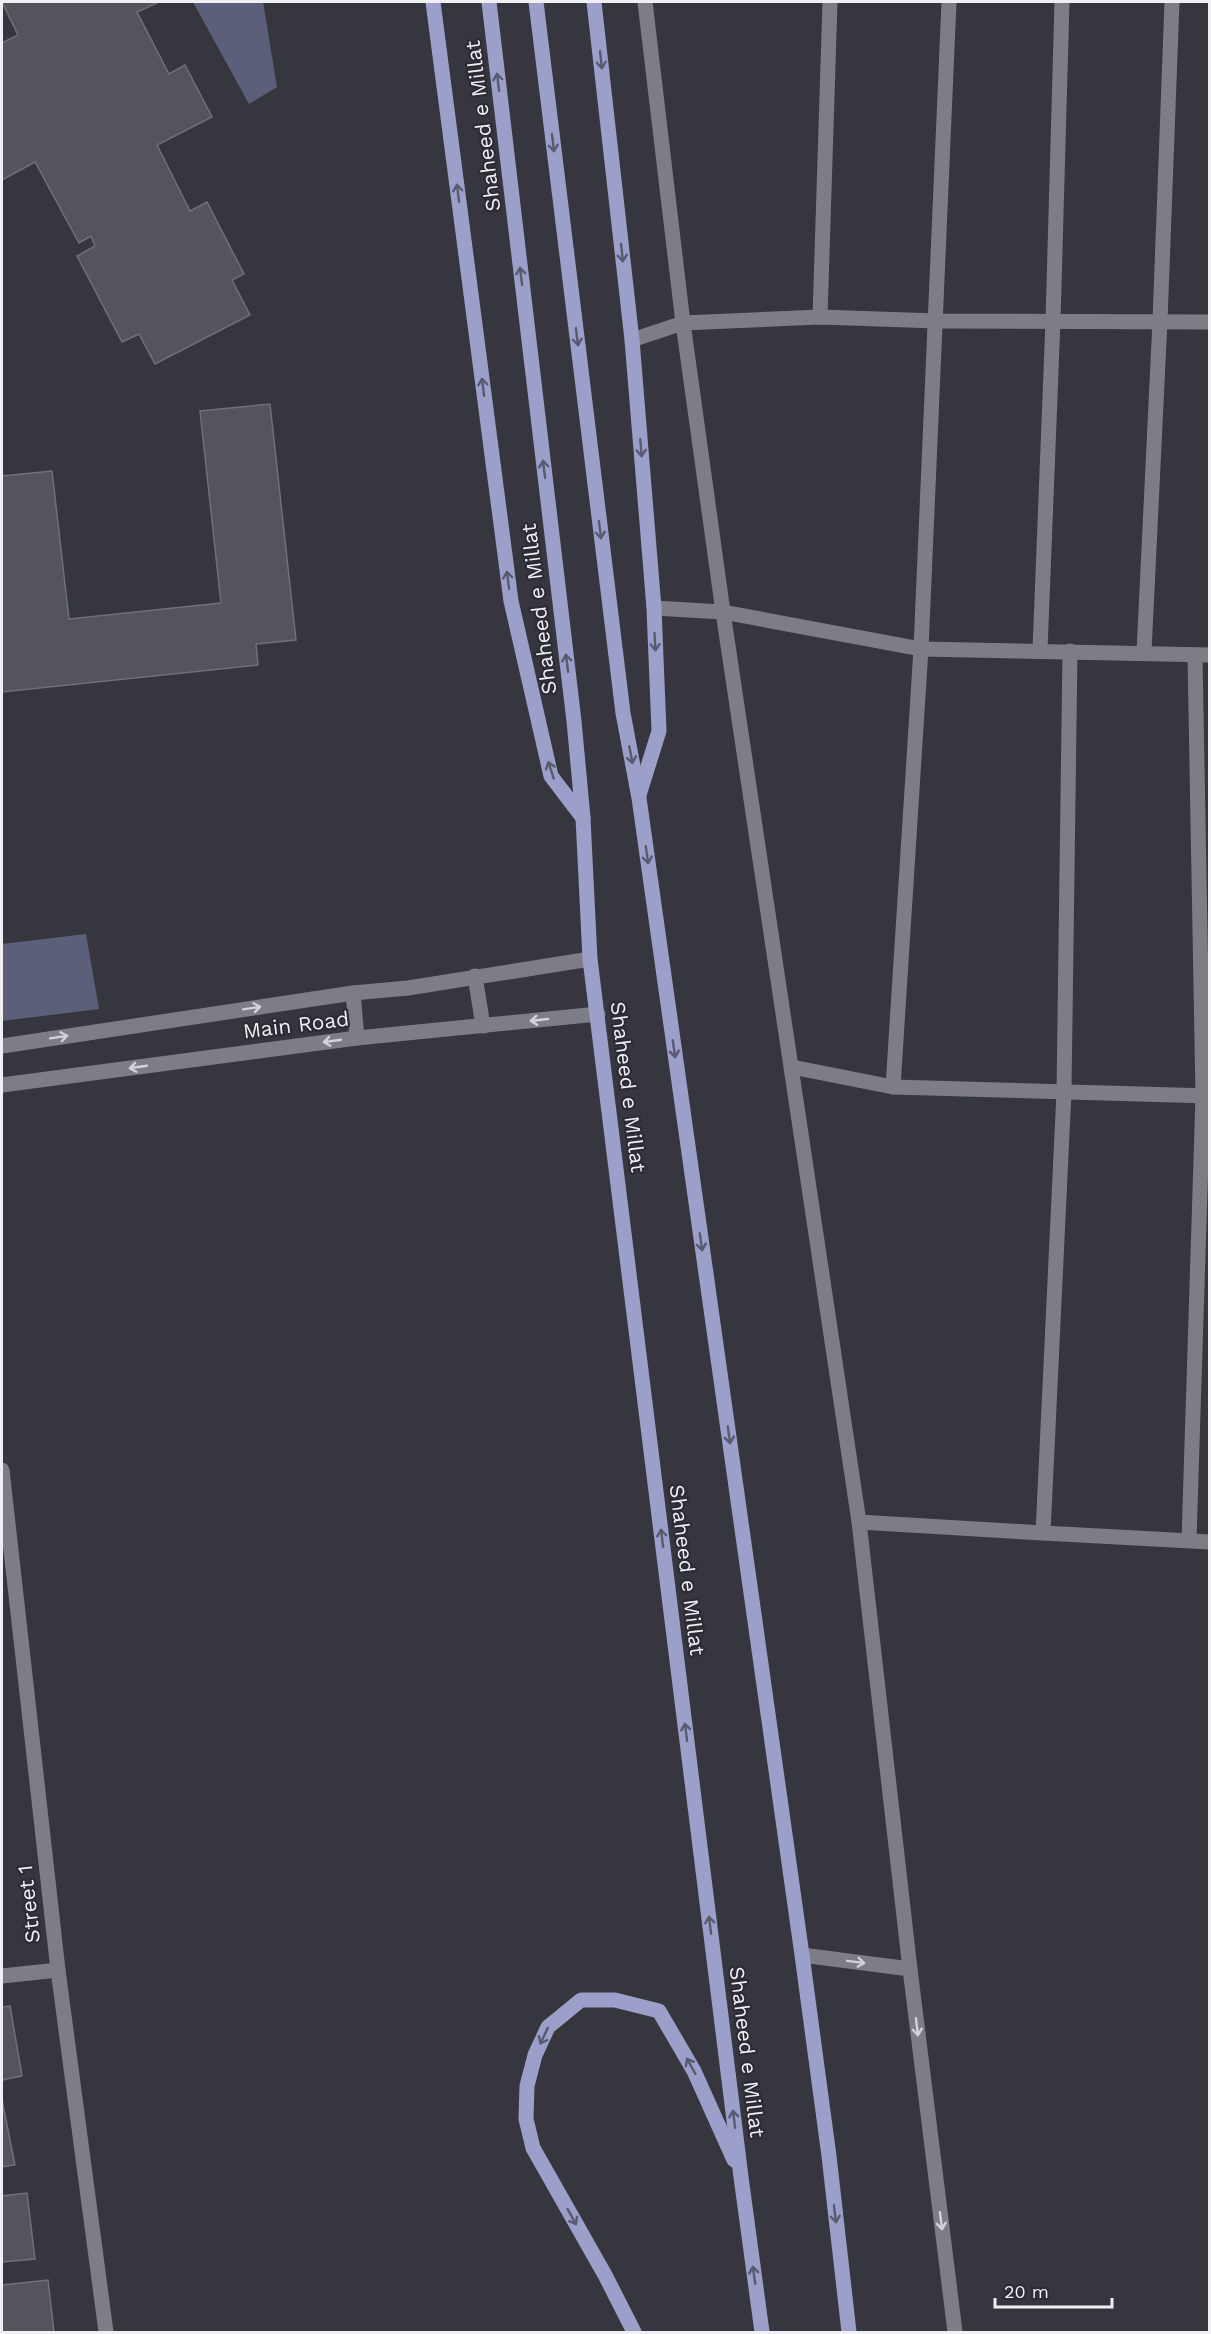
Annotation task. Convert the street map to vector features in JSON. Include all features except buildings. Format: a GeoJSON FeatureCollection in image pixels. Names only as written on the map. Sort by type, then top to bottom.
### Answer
{"type":"FeatureCollection","features":[{"type":"Feature","properties":{"kind":"main road"},"geometry":{"type":"LineString","coordinates":[[433,2],[511,601],[551,776],[583,818]]}},
{"type":"Feature","properties":{"kind":"main road","name":"Shaheed e Millat"},"geometry":{"type":"LineString","coordinates":[[489,2],[574,721],[583,818],[591,959],[762,2332]]}},
{"type":"Feature","properties":{"kind":"main road"},"geometry":{"type":"LineString","coordinates":[[536,2],[623,713],[639,798],[802,1955],[829,2156],[849,2332]]}},
{"type":"Feature","properties":{"kind":"main road"},"geometry":{"type":"LineString","coordinates":[[594,2],[632,340],[654,608],[659,731],[639,798]]}},
{"type":"Feature","properties":{"kind":"main road"},"geometry":{"type":"LineString","coordinates":[[634,2332],[533,2148],[526,2119],[527,2086],[535,2055],[548,2026],[581,2000],[615,2000],[659,2012],[694,2071],[741,2177]]}},
{"type":"Feature","properties":{"kind":"street"},"geometry":{"type":"LineString","coordinates":[[645,2],[683,323],[723,612],[859,1522],[910,1969],[955,2332]]}},
{"type":"Feature","properties":{"kind":"street"},"geometry":{"type":"LineString","coordinates":[[820,317],[830,2]]}},
{"type":"Feature","properties":{"kind":"street"},"geometry":{"type":"LineString","coordinates":[[893,1087],[921,649],[937,321],[949,2]]}},
{"type":"Feature","properties":{"kind":"street"},"geometry":{"type":"LineString","coordinates":[[1040,650],[1053,321],[1062,2]]}},
{"type":"Feature","properties":{"kind":"street"},"geometry":{"type":"LineString","coordinates":[[1144,652],[1172,2]]}},
{"type":"Feature","properties":{"kind":"street"},"geometry":{"type":"LineString","coordinates":[[632,340],[683,323],[820,317],[937,321],[1209,322]]}},
{"type":"Feature","properties":{"kind":"street"},"geometry":{"type":"LineString","coordinates":[[654,608],[723,612],[921,649],[1202,655],[1206,1096],[1189,1540]]}},
{"type":"Feature","properties":{"kind":"street"},"geometry":{"type":"LineString","coordinates":[[1043,1533],[1064,1092],[1070,651]]}},
{"type":"Feature","properties":{"kind":"street","name":"Main Road"},"geometry":{"type":"LineString","coordinates":[[2,1046],[352,993],[408,988],[591,959]]}},
{"type":"Feature","properties":{"kind":"street"},"geometry":{"type":"LineString","coordinates":[[475,976],[483,1026]]}},
{"type":"Feature","properties":{"kind":"street"},"geometry":{"type":"LineString","coordinates":[[352,993],[357,1038]]}},
{"type":"Feature","properties":{"kind":"street","name":"Main Road"},"geometry":{"type":"LineString","coordinates":[[2,1085],[357,1038],[598,1014]]}},
{"type":"Feature","properties":{"kind":"street"},"geometry":{"type":"LineString","coordinates":[[792,1067],[893,1087],[1206,1096]]}},
{"type":"Feature","properties":{"kind":"street","name":"Street 1"},"geometry":{"type":"LineString","coordinates":[[2,1470],[58,1970],[106,2332]]}},
{"type":"Feature","properties":{"kind":"street"},"geometry":{"type":"LineString","coordinates":[[859,1522],[1209,1542]]}},
{"type":"Feature","properties":{"kind":"street"},"geometry":{"type":"LineString","coordinates":[[802,1955],[910,1969]]}},
{"type":"Feature","properties":{"kind":"street"},"geometry":{"type":"LineString","coordinates":[[2,1976],[58,1970]]}},
{"type":"Feature","properties":{"kind":"shaded area"},"geometry":{"type":"Polygon","coordinates":[[[193,2],[263,2],[277,87],[249,104],[193,2]]]}},
{"type":"Feature","properties":{"kind":"shaded area"},"geometry":{"type":"Polygon","coordinates":[[[86,934],[99,1009],[2,1021],[2,944],[86,934]]]}}]}
